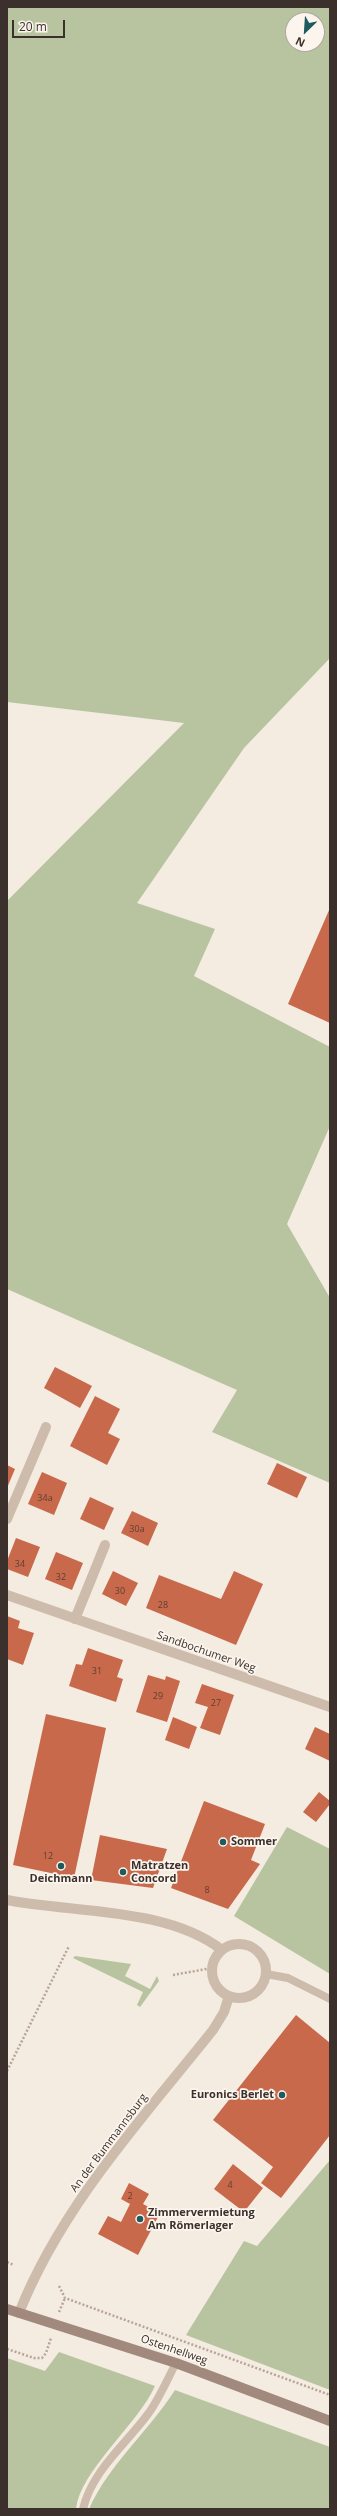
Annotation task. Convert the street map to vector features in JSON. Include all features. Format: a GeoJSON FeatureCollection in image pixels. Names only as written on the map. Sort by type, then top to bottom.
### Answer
{"type":"FeatureCollection","features":[{"type":"Feature","properties":{"kind":"main road","name":"Ostenhellweg"},"geometry":{"type":"LineString","coordinates":[[7,2309],[176,2363],[330,2421]]}},
{"type":"Feature","properties":{"kind":"street"},"geometry":{"type":"LineString","coordinates":[[7,1519],[46,1427]]}},
{"type":"Feature","properties":{"kind":"street"},"geometry":{"type":"LineString","coordinates":[[75,1619],[105,1545]]}},
{"type":"Feature","properties":{"kind":"street","name":"Sandbochumer Weg"},"geometry":{"type":"LineString","coordinates":[[7,1595],[330,1707]]}},
{"type":"Feature","properties":{"kind":"street"},"geometry":{"type":"LineString","coordinates":[[7,1900],[138,1918],[182,1928],[204,1938],[222,1950]]}},
{"type":"Feature","properties":{"kind":"street"},"geometry":{"type":"LineString","coordinates":[[232,1944],[243,1944],[253,1947],[263,1959],[266,1974],[263,1983],[253,1994],[239,1998],[229,1996],[220,1990],[213,1980],[212,1968],[215,1958],[222,1950],[232,1944]]}},
{"type":"Feature","properties":{"kind":"street","name":"An der Bummannsburg"},"geometry":{"type":"LineString","coordinates":[[19,2313],[37,2271],[72,2213],[126,2136],[213,2030],[224,2012],[229,1996]]}},
{"type":"Feature","properties":{"kind":"lane"},"geometry":{"type":"LineString","coordinates":[[266,1974],[288,1978],[330,1999]]}},
{"type":"Feature","properties":{"kind":"lane"},"geometry":{"type":"LineString","coordinates":[[83,2509],[86,2497],[96,2479],[149,2413],[176,2363]]}},
{"type":"Feature","properties":{"kind":"path"},"geometry":{"type":"LineString","coordinates":[[7,2071],[69,1946]]}},
{"type":"Feature","properties":{"kind":"path"},"geometry":{"type":"LineString","coordinates":[[173,1975],[212,1968]]}},
{"type":"Feature","properties":{"kind":"path"},"geometry":{"type":"LineString","coordinates":[[7,2262],[14,2266]]}},
{"type":"Feature","properties":{"kind":"path"},"geometry":{"type":"LineString","coordinates":[[59,2286],[65,2298],[330,2395]]}},
{"type":"Feature","properties":{"kind":"path"},"geometry":{"type":"LineString","coordinates":[[7,2349],[34,2358],[42,2358],[46,2353],[65,2298]]}},
{"type":"Feature","properties":{"kind":"green space"},"geometry":{"type":"Polygon","coordinates":[[[7,7],[330,7],[330,658],[244,748],[137,903],[215,929],[194,976],[330,1047],[330,1126],[287,1224],[330,1298],[330,1483],[212,1432],[237,1390],[7,1289],[7,901],[184,723],[7,702],[7,7]]]}},
{"type":"Feature","properties":{"kind":"green space"},"geometry":{"type":"Polygon","coordinates":[[[287,1827],[330,1849],[330,1974],[234,1916],[287,1827]]]}},
{"type":"Feature","properties":{"kind":"green space"},"geometry":{"type":"Polygon","coordinates":[[[75,1956],[131,1964],[125,1976],[150,1989],[157,1976],[159,1981],[140,2007],[137,2005],[143,1992],[73,1958],[75,1956]]]}},
{"type":"Feature","properties":{"kind":"green space"},"geometry":{"type":"Polygon","coordinates":[[[330,2160],[330,2390],[186,2335],[244,2241],[257,2246],[330,2160]]]}},
{"type":"Feature","properties":{"kind":"green space"},"geometry":{"type":"Polygon","coordinates":[[[59,2352],[155,2386],[147,2401],[136,2416],[98,2463],[80,2494],[76,2509],[7,2509],[7,2358],[45,2371],[59,2352]]]}},
{"type":"Feature","properties":{"kind":"green space"},"geometry":{"type":"Polygon","coordinates":[[[175,2390],[330,2447],[330,2509],[89,2509],[107,2477],[165,2405],[175,2390]]]}},
{"type":"Feature","properties":{"kind":"building"},"geometry":{"type":"Polygon","coordinates":[[[330,908],[330,1023],[288,1004],[330,908]]]}},
{"type":"Feature","properties":{"kind":"building"},"geometry":{"type":"Polygon","coordinates":[[[55,1367],[92,1386],[80,1408],[44,1388],[55,1367]]]}},
{"type":"Feature","properties":{"kind":"building"},"geometry":{"type":"Polygon","coordinates":[[[95,1396],[120,1409],[108,1433],[120,1439],[107,1465],[70,1446],[95,1396]]]}},
{"type":"Feature","properties":{"kind":"building"},"geometry":{"type":"Polygon","coordinates":[[[277,1463],[307,1477],[297,1498],[267,1484],[277,1463]]]}},
{"type":"Feature","properties":{"kind":"building"},"geometry":{"type":"Polygon","coordinates":[[[7,1465],[15,1469],[7,1488],[7,1465]]]}},
{"type":"Feature","properties":{"kind":"building"},"geometry":{"type":"Polygon","coordinates":[[[42,1472],[67,1483],[54,1515],[28,1504],[42,1472]]]}},
{"type":"Feature","properties":{"kind":"building"},"geometry":{"type":"Polygon","coordinates":[[[90,1497],[114,1508],[104,1530],[80,1519],[90,1497]]]}},
{"type":"Feature","properties":{"kind":"building"},"geometry":{"type":"Polygon","coordinates":[[[132,1511],[158,1523],[148,1546],[121,1533],[132,1511]]]}},
{"type":"Feature","properties":{"kind":"building"},"geometry":{"type":"Polygon","coordinates":[[[16,1538],[40,1547],[28,1577],[7,1569],[7,1561],[16,1538]]]}},
{"type":"Feature","properties":{"kind":"building"},"geometry":{"type":"Polygon","coordinates":[[[56,1552],[83,1563],[72,1590],[45,1579],[56,1552]]]}},
{"type":"Feature","properties":{"kind":"building"},"geometry":{"type":"Polygon","coordinates":[[[113,1571],[138,1583],[126,1606],[102,1594],[113,1571]]]}},
{"type":"Feature","properties":{"kind":"building"},"geometry":{"type":"Polygon","coordinates":[[[234,1571],[263,1584],[236,1645],[146,1608],[159,1575],[221,1599],[234,1571]]]}},
{"type":"Feature","properties":{"kind":"building"},"geometry":{"type":"Polygon","coordinates":[[[7,1616],[20,1621],[18,1628],[34,1633],[23,1665],[7,1659],[7,1616]]]}},
{"type":"Feature","properties":{"kind":"building"},"geometry":{"type":"Polygon","coordinates":[[[88,1648],[123,1660],[117,1677],[123,1679],[116,1702],[69,1686],[76,1664],[82,1665],[88,1648]]]}},
{"type":"Feature","properties":{"kind":"building"},"geometry":{"type":"Polygon","coordinates":[[[148,1675],[165,1680],[166,1676],[180,1681],[167,1722],[136,1712],[148,1675]]]}},
{"type":"Feature","properties":{"kind":"building"},"geometry":{"type":"Polygon","coordinates":[[[202,1684],[234,1695],[220,1735],[200,1728],[208,1707],[195,1703],[202,1684]]]}},
{"type":"Feature","properties":{"kind":"building"},"geometry":{"type":"Polygon","coordinates":[[[46,1714],[106,1728],[74,1878],[13,1865],[46,1714]]]}},
{"type":"Feature","properties":{"kind":"building"},"geometry":{"type":"Polygon","coordinates":[[[173,1717],[197,1727],[189,1749],[165,1740],[173,1717]]]}},
{"type":"Feature","properties":{"kind":"building"},"geometry":{"type":"Polygon","coordinates":[[[315,1727],[330,1734],[330,1761],[305,1749],[315,1727]]]}},
{"type":"Feature","properties":{"kind":"building"},"geometry":{"type":"Polygon","coordinates":[[[319,1792],[330,1801],[330,1804],[316,1822],[303,1812],[319,1792]]]}},
{"type":"Feature","properties":{"kind":"building","name":"Sommer"},"geometry":{"type":"Polygon","coordinates":[[[204,1801],[265,1824],[251,1860],[260,1864],[228,1909],[171,1888],[204,1801]]]}},
{"type":"Feature","properties":{"kind":"building"},"geometry":{"type":"Polygon","coordinates":[[[100,1835],[167,1849],[153,1888],[91,1880],[100,1835]]]}},
{"type":"Feature","properties":{"kind":"building","name":"Euronics Berlet"},"geometry":{"type":"Polygon","coordinates":[[[296,2015],[330,2043],[330,2135],[281,2198],[261,2183],[273,2167],[213,2120],[296,2015]]]}},
{"type":"Feature","properties":{"kind":"building"},"geometry":{"type":"Polygon","coordinates":[[[233,2164],[263,2188],[244,2212],[214,2189],[233,2164]]]}},
{"type":"Feature","properties":{"kind":"building","name":"Zimmervermietung Am Römerlager"},"geometry":{"type":"Polygon","coordinates":[[[129,2183],[149,2194],[143,2204],[160,2213],[138,2255],[98,2234],[108,2216],[121,2222],[130,2204],[121,2199],[129,2183]]]}},
{"type":"Feature","properties":{"kind":"place","name":"Sommer"},"geometry":{"type":"Point","coordinates":[223,1842]}},
{"type":"Feature","properties":{"kind":"place","name":"Deichmann"},"geometry":{"type":"Point","coordinates":[61,1866]}},
{"type":"Feature","properties":{"kind":"place","name":"Matratzen Concord"},"geometry":{"type":"Point","coordinates":[123,1872]}},
{"type":"Feature","properties":{"kind":"place","name":"Euronics Berlet"},"geometry":{"type":"Point","coordinates":[282,2095]}},
{"type":"Feature","properties":{"kind":"place","name":"Zimmervermietung Am Römerlager"},"geometry":{"type":"Point","coordinates":[140,2219]}}]}
